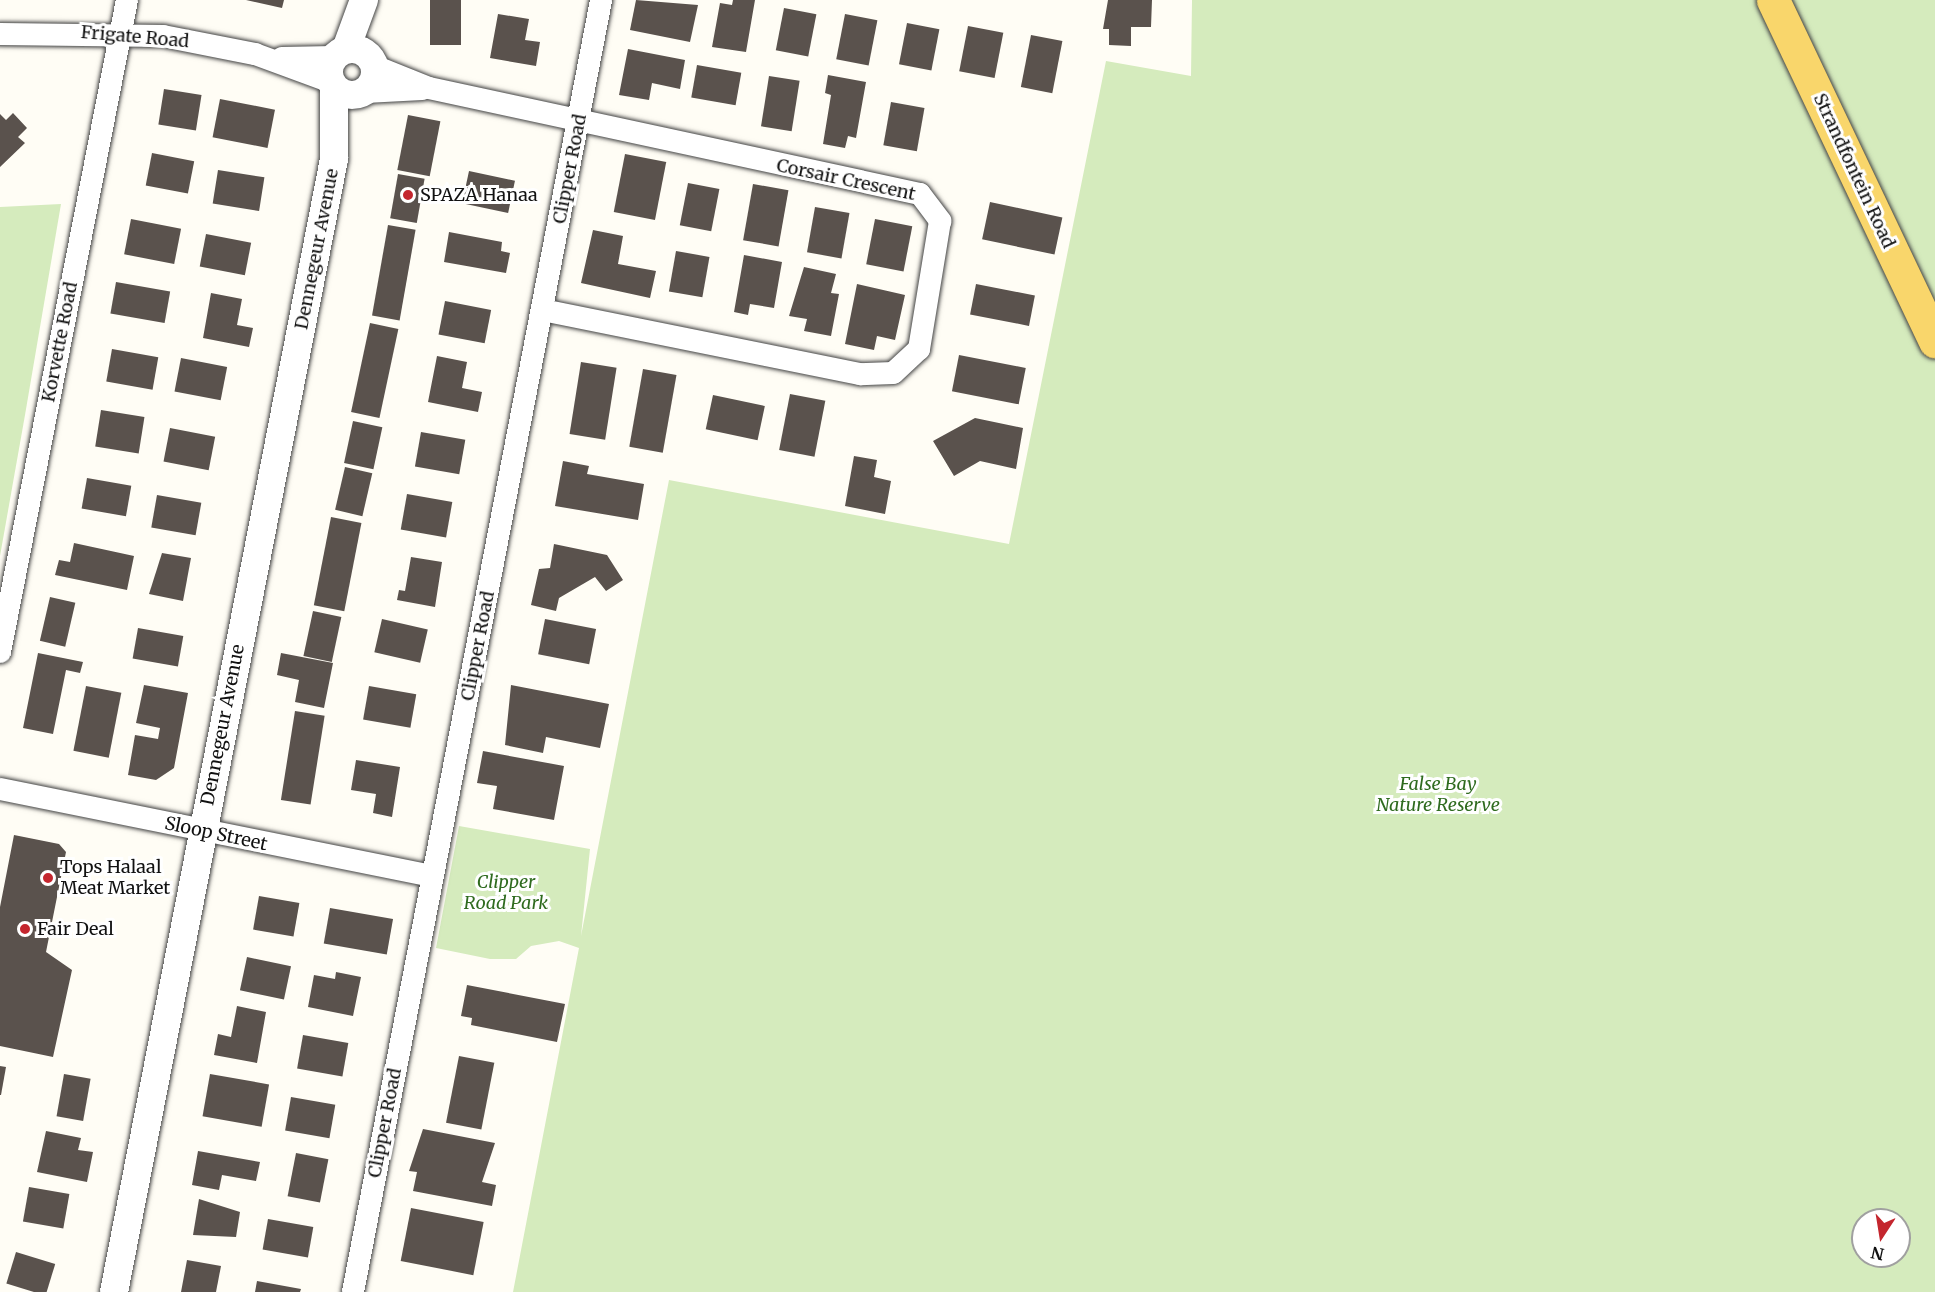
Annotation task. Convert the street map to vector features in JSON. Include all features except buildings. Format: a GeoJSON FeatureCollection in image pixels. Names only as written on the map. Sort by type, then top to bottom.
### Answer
{"type":"FeatureCollection","features":[{"type":"Feature","properties":{"kind":"main road","name":"Strandfontein Road"},"geometry":{"type":"LineString","coordinates":[[1773,0],[1935,341]]}},
{"type":"Feature","properties":{"kind":"street","name":"Korvette Road"},"geometry":{"type":"LineString","coordinates":[[0,652],[127,0]]}},
{"type":"Feature","properties":{"kind":"street","name":"Clipper Road"},"geometry":{"type":"LineString","coordinates":[[353,1292],[601,0]]}},
{"type":"Feature","properties":{"kind":"street","name":"Dennegeur Avenue"},"geometry":{"type":"LineString","coordinates":[[114,1292],[364,2]]}},
{"type":"Feature","properties":{"kind":"street","name":"Frigate Road"},"geometry":{"type":"LineString","coordinates":[[0,34],[120,33],[429,88],[579,122]]}},
{"type":"Feature","properties":{"kind":"street","name":"Corsair Crescent"},"geometry":{"type":"LineString","coordinates":[[543,310],[878,376],[906,366],[919,349],[941,241],[938,212],[920,194],[579,122]]}},
{"type":"Feature","properties":{"kind":"street","name":"Sloop Street"},"geometry":{"type":"LineString","coordinates":[[0,789],[202,832],[432,876]]}},
{"type":"Feature","properties":{"kind":"green space","name":"False Bay Nature Reserve"},"geometry":{"type":"Polygon","coordinates":[[[1192,0],[1935,0],[1935,1292],[513,1292],[579,948],[559,941],[531,946],[516,959],[490,959],[436,948],[459,826],[590,849],[581,936],[669,480],[1009,544],[1106,61],[1191,76],[1192,0]]]}},
{"type":"Feature","properties":{"kind":"green space"},"geometry":{"type":"Polygon","coordinates":[[[61,204],[25,415],[0,556],[0,207],[61,204]]]}},
{"type":"Feature","properties":{"kind":"place","name":"SPAZA Hanaa"},"geometry":{"type":"Point","coordinates":[408,195]}},
{"type":"Feature","properties":{"kind":"place","name":"Tops Halaal Meat Market"},"geometry":{"type":"Point","coordinates":[48,878]}},
{"type":"Feature","properties":{"kind":"place","name":"Fair Deal"},"geometry":{"type":"Point","coordinates":[25,929]}},
{"type":"Feature","properties":{"kind":"park label","name":"Clipper Road Park"},"geometry":{"type":"Point","coordinates":[506,893]}}]}
